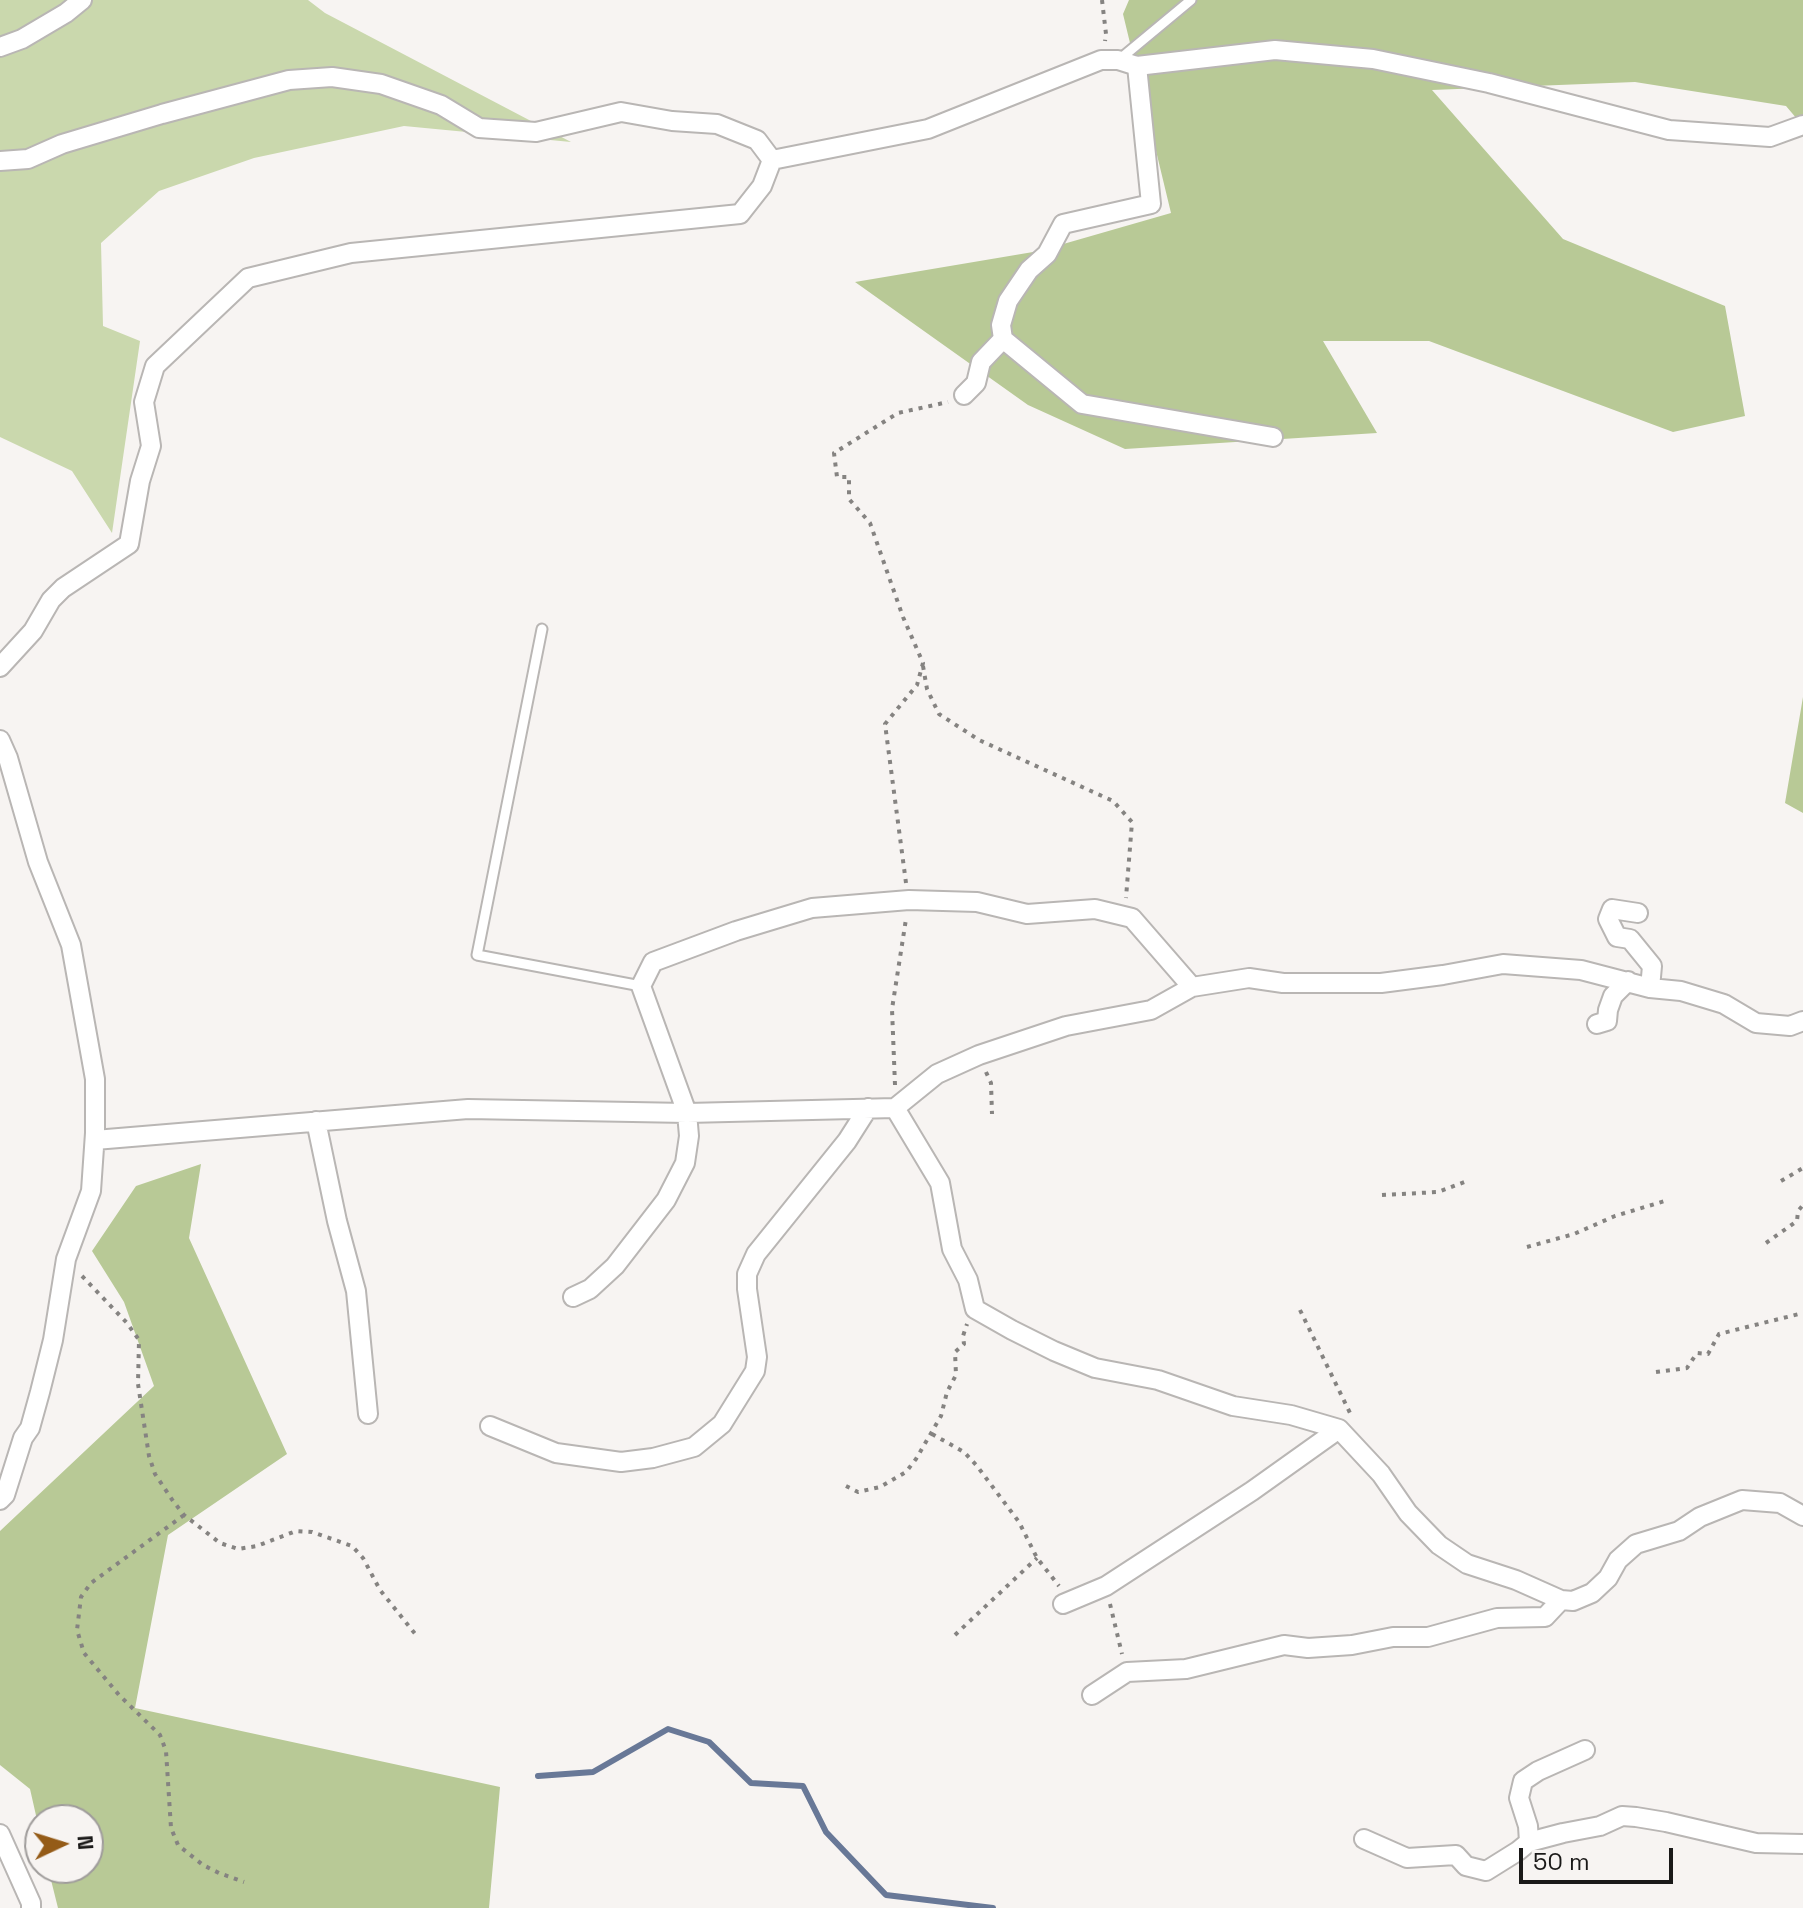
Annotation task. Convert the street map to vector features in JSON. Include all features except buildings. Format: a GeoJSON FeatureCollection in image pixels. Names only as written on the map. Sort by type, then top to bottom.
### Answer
{"type":"FeatureCollection","features":[{"type":"Feature","properties":{"kind":"street"},"geometry":{"type":"LineString","coordinates":[[0,47],[22,39],[82,0]]}},
{"type":"Feature","properties":{"kind":"street"},"geometry":{"type":"LineString","coordinates":[[772,160],[928,129],[1109,60],[1137,66],[1275,50],[1373,59],[1489,83],[1669,130],[1770,137],[1803,125]]}},
{"type":"Feature","properties":{"kind":"street"},"geometry":{"type":"LineString","coordinates":[[1137,66],[1151,204],[1063,224],[1047,254],[1029,270],[1008,301],[1001,325],[1003,339],[1082,404],[1273,437]]}},
{"type":"Feature","properties":{"kind":"street"},"geometry":{"type":"LineString","coordinates":[[0,161],[28,159],[77,140],[289,80],[332,77],[381,84],[441,105],[479,128],[536,132],[621,112],[672,121],[717,124],[757,140],[772,160]]}},
{"type":"Feature","properties":{"kind":"street"},"geometry":{"type":"LineString","coordinates":[[0,667],[33,631],[51,600],[63,588],[129,544],[140,481],[151,446],[144,402],[155,366],[248,278],[351,253],[740,214],[762,186],[772,160]]}},
{"type":"Feature","properties":{"kind":"street"},"geometry":{"type":"LineString","coordinates":[[964,395],[976,383],[981,362],[1003,339]]}},
{"type":"Feature","properties":{"kind":"street"},"geometry":{"type":"LineString","coordinates":[[0,740],[38,862],[71,945],[95,1079],[91,1191],[66,1259],[53,1340],[30,1428],[23,1438],[5,1495],[0,1500]]}},
{"type":"Feature","properties":{"kind":"street"},"geometry":{"type":"LineString","coordinates":[[573,1297],[590,1289],[615,1266],[666,1200],[685,1163],[689,1136],[687,1113],[641,986],[653,962],[736,931],[812,908],[909,900],[977,902],[1027,914],[1095,909],[1125,915],[1132,918],[1192,987]]}},
{"type":"Feature","properties":{"kind":"street"},"geometry":{"type":"LineString","coordinates":[[1638,913],[1612,909],[1608,919],[1617,937],[1630,939],[1652,966],[1650,988]]}},
{"type":"Feature","properties":{"kind":"street"},"geometry":{"type":"LineString","coordinates":[[95,1140],[468,1109],[687,1113],[895,1108],[937,1074],[979,1055],[1066,1026],[1151,1010],[1192,987],[1249,978],[1283,983],[1381,983],[1503,964],[1581,970],[1650,988],[1681,991],[1724,1004],[1756,1023],[1790,1026],[1803,1021]]}},
{"type":"Feature","properties":{"kind":"street"},"geometry":{"type":"LineString","coordinates":[[1597,1024],[1607,1021],[1613,996],[1628,981]]}},
{"type":"Feature","properties":{"kind":"street"},"geometry":{"type":"LineString","coordinates":[[490,1426],[556,1453],[621,1462],[653,1458],[694,1447],[722,1424],[755,1371],[757,1357],[747,1274],[756,1254],[847,1141],[868,1108]]}},
{"type":"Feature","properties":{"kind":"street"},"geometry":{"type":"LineString","coordinates":[[895,1108],[940,1183],[952,1249],[968,1280],[975,1309],[1040,1344],[1095,1368],[1158,1380],[1233,1406],[1291,1415],[1339,1429],[1381,1474],[1408,1513],[1439,1545],[1467,1564],[1516,1580],[1561,1600],[1573,1601],[1592,1593],[1608,1578],[1618,1560],[1636,1544],[1679,1531],[1700,1517],[1742,1500],[1780,1503],[1803,1516]]}},
{"type":"Feature","properties":{"kind":"street"},"geometry":{"type":"LineString","coordinates":[[316,1121],[337,1221],[356,1291],[368,1414]]}},
{"type":"Feature","properties":{"kind":"street"},"geometry":{"type":"LineString","coordinates":[[1063,1604],[1106,1586],[1252,1491],[1339,1429]]}},
{"type":"Feature","properties":{"kind":"street"},"geometry":{"type":"LineString","coordinates":[[1092,1695],[1127,1672],[1186,1669],[1284,1645],[1308,1648],[1352,1645],[1393,1637],[1428,1637],[1497,1618],[1545,1617],[1561,1600]]}},
{"type":"Feature","properties":{"kind":"street"},"geometry":{"type":"LineString","coordinates":[[1529,1842],[1528,1826],[1519,1798],[1523,1781],[1585,1750]]}},
{"type":"Feature","properties":{"kind":"street"},"geometry":{"type":"LineString","coordinates":[[1364,1839],[1407,1858],[1456,1855],[1466,1866],[1486,1871],[1529,1842],[1600,1826],[1622,1816],[1666,1822],[1756,1843],[1803,1844]]}},
{"type":"Feature","properties":{"kind":"street"},"geometry":{"type":"LineString","coordinates":[[0,1834],[31,1908]]}},
{"type":"Feature","properties":{"kind":"lane"},"geometry":{"type":"LineString","coordinates":[[1109,60],[1191,0]]}},
{"type":"Feature","properties":{"kind":"lane"},"geometry":{"type":"LineString","coordinates":[[542,629],[477,955],[641,986]]}},
{"type":"Feature","properties":{"kind":"path"},"geometry":{"type":"LineString","coordinates":[[1102,0],[1109,60]]}},
{"type":"Feature","properties":{"kind":"path"},"geometry":{"type":"LineString","coordinates":[[964,395],[956,400],[898,413],[834,453],[837,477],[849,477],[849,499],[870,523],[903,617],[923,663],[927,689],[939,714],[979,740],[1113,801],[1132,822],[1125,915]]}},
{"type":"Feature","properties":{"kind":"path"},"geometry":{"type":"LineString","coordinates":[[895,1108],[892,1009],[909,900],[885,724],[917,685],[923,663]]}},
{"type":"Feature","properties":{"kind":"path"},"geometry":{"type":"LineString","coordinates":[[979,1055],[991,1083],[992,1114]]}},
{"type":"Feature","properties":{"kind":"path"},"geometry":{"type":"LineString","coordinates":[[1781,1181],[1803,1168]]}},
{"type":"Feature","properties":{"kind":"path"},"geometry":{"type":"LineString","coordinates":[[1382,1195],[1438,1192],[1467,1181]]}},
{"type":"Feature","properties":{"kind":"path"},"geometry":{"type":"LineString","coordinates":[[1527,1247],[1574,1234],[1615,1216],[1668,1200]]}},
{"type":"Feature","properties":{"kind":"path"},"geometry":{"type":"LineString","coordinates":[[1766,1243],[1797,1221],[1798,1211],[1803,1205]]}},
{"type":"Feature","properties":{"kind":"path"},"geometry":{"type":"LineString","coordinates":[[66,1259],[127,1323],[139,1340],[138,1384],[149,1456],[155,1474],[184,1515],[220,1543],[238,1549],[257,1546],[296,1531],[312,1532],[352,1546],[363,1558],[380,1590],[416,1635]]}},
{"type":"Feature","properties":{"kind":"path"},"geometry":{"type":"LineString","coordinates":[[1300,1310],[1353,1419],[1339,1429]]}},
{"type":"Feature","properties":{"kind":"path"},"geometry":{"type":"LineString","coordinates":[[846,1486],[858,1492],[880,1487],[906,1472],[916,1459],[941,1416],[947,1392],[956,1375],[955,1352],[964,1344],[967,1323],[979,1311]]}},
{"type":"Feature","properties":{"kind":"path"},"geometry":{"type":"LineString","coordinates":[[1656,1372],[1687,1368],[1697,1353],[1708,1354],[1719,1334],[1803,1313]]}},
{"type":"Feature","properties":{"kind":"path"},"geometry":{"type":"LineString","coordinates":[[932,1434],[964,1452],[977,1466],[1019,1522],[1037,1558],[1059,1586],[1063,1604]]}},
{"type":"Feature","properties":{"kind":"path"},"geometry":{"type":"LineString","coordinates":[[184,1515],[91,1583],[81,1597],[77,1630],[84,1653],[119,1695],[160,1735],[166,1751],[171,1828],[178,1845],[203,1865],[244,1882]]}},
{"type":"Feature","properties":{"kind":"path"},"geometry":{"type":"LineString","coordinates":[[955,1635],[1037,1558]]}},
{"type":"Feature","properties":{"kind":"path"},"geometry":{"type":"LineString","coordinates":[[1106,1586],[1127,1672]]}},
{"type":"Feature","properties":{"kind":"green space"},"geometry":{"type":"Polygon","coordinates":[[[0,0],[308,0],[325,13],[571,142],[404,126],[254,158],[159,191],[101,243],[103,326],[140,341],[112,533],[72,471],[0,437],[0,0]]]}},
{"type":"Feature","properties":{"kind":"green space"},"geometry":{"type":"Polygon","coordinates":[[[1129,0],[1803,0],[1803,126],[1786,106],[1635,82],[1432,90],[1563,239],[1725,306],[1745,416],[1673,432],[1429,341],[1323,341],[1377,433],[1125,449],[1028,405],[855,282],[1039,251],[1171,213],[1123,14],[1129,0]]]}},
{"type":"Feature","properties":{"kind":"green space"},"geometry":{"type":"Polygon","coordinates":[[[1803,697],[1803,813],[1785,803],[1803,697]]]}},
{"type":"Feature","properties":{"kind":"green space"},"geometry":{"type":"Polygon","coordinates":[[[201,1164],[189,1238],[287,1454],[168,1535],[135,1708],[500,1787],[489,1908],[58,1908],[52,1884],[104,1884],[104,1804],[33,1804],[30,1789],[0,1765],[0,1531],[154,1386],[124,1302],[92,1251],[136,1186],[201,1164]]]}},
{"type":"Feature","properties":{"kind":"waterway"},"geometry":{"type":"LineString","coordinates":[[538,1776],[593,1772],[668,1729],[709,1742],[751,1783],[803,1786],[826,1832],[886,1895],[993,1908]]}}]}
